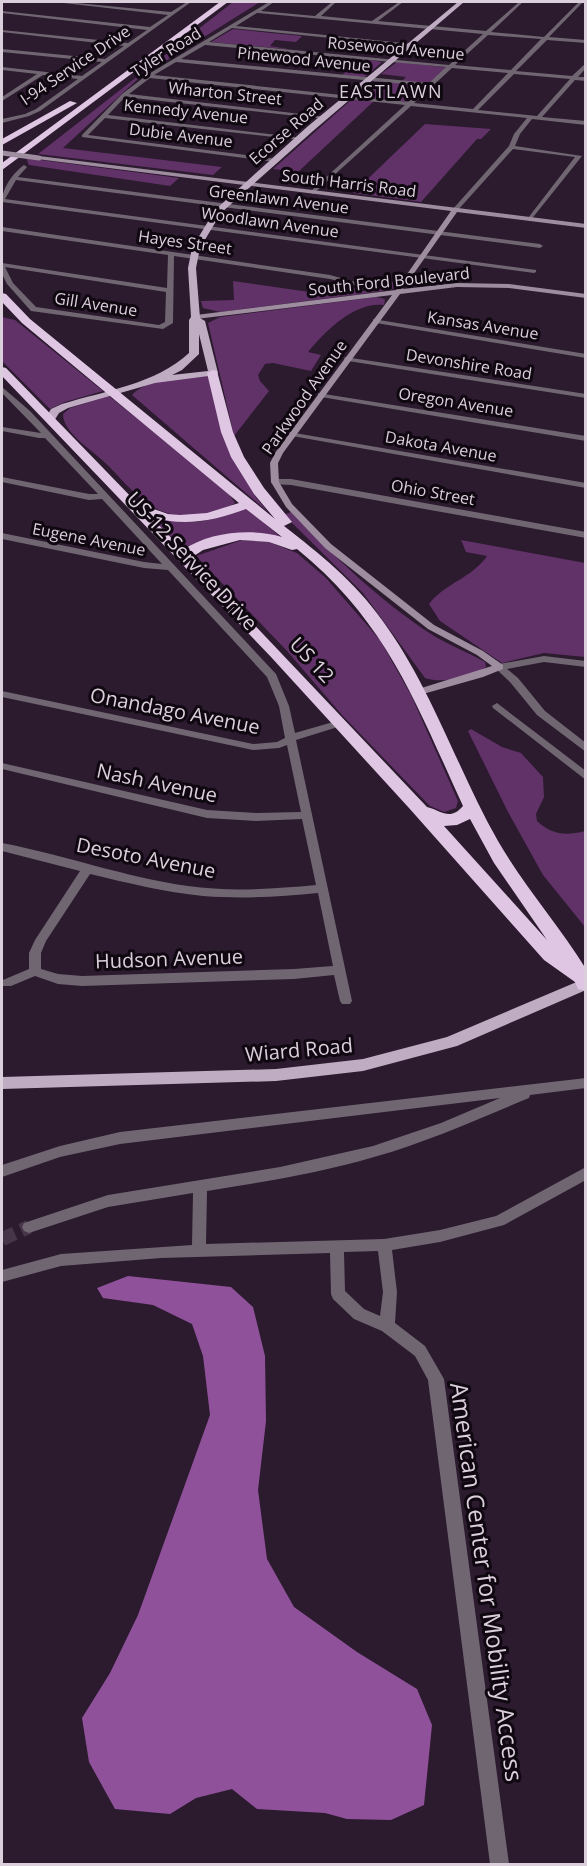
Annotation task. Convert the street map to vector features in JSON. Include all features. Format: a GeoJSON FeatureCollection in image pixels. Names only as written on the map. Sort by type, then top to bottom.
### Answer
{"type":"FeatureCollection","features":[{"type":"Feature","properties":{"kind":"highway"},"geometry":{"type":"LineString","coordinates":[[2,142],[98,87],[213,2]]}},
{"type":"Feature","properties":{"kind":"highway"},"geometry":{"type":"LineString","coordinates":[[2,167],[224,2]]}},
{"type":"Feature","properties":{"kind":"highway"},"geometry":{"type":"LineString","coordinates":[[2,147],[42,123],[46,118]]}},
{"type":"Feature","properties":{"kind":"highway"},"geometry":{"type":"LineString","coordinates":[[2,176],[26,149]]}},
{"type":"Feature","properties":{"kind":"highway"},"geometry":{"type":"LineString","coordinates":[[2,296],[26,321],[338,578]]}},
{"type":"Feature","properties":{"kind":"highway"},"geometry":{"type":"LineString","coordinates":[[3,316],[26,321]]}},
{"type":"Feature","properties":{"kind":"highway","name":"US 12"},"geometry":{"type":"LineString","coordinates":[[2,370],[7,380],[50,418],[127,499],[178,562],[340,723],[550,955],[585,984]]}},
{"type":"Feature","properties":{"kind":"highway"},"geometry":{"type":"LineString","coordinates":[[213,373],[228,433],[251,479],[275,511],[374,618],[419,692],[472,806],[501,860],[572,961],[585,984]]}},
{"type":"Feature","properties":{"kind":"highway"},"geometry":{"type":"LineString","coordinates":[[127,499],[155,514],[189,521],[214,517],[248,504]]}},
{"type":"Feature","properties":{"kind":"highway"},"geometry":{"type":"LineString","coordinates":[[178,562],[190,551],[233,536],[264,536],[292,546],[338,578]]}},
{"type":"Feature","properties":{"kind":"highway"},"geometry":{"type":"LineString","coordinates":[[415,804],[431,816],[451,821],[463,818],[472,806]]}},
{"type":"Feature","properties":{"kind":"main road","name":"Ecorse Road"},"geometry":{"type":"LineString","coordinates":[[50,418],[55,411],[65,406],[152,380],[179,368],[191,357],[195,348],[193,328],[196,317],[192,282],[194,257],[206,228],[224,205],[389,61],[461,2]]}},
{"type":"Feature","properties":{"kind":"main road","name":"Ecorse Road"},"geometry":{"type":"LineString","coordinates":[[152,380],[213,373],[200,320],[196,317]]}},
{"type":"Feature","properties":{"kind":"main road","name":"Wiard Road"},"geometry":{"type":"LineString","coordinates":[[2,1083],[276,1075],[363,1065],[451,1042],[585,984]]}},
{"type":"Feature","properties":{"kind":"street"},"geometry":{"type":"LineString","coordinates":[[57,2],[172,14]]}},
{"type":"Feature","properties":{"kind":"street","name":"I-94 Service Drive"},"geometry":{"type":"LineString","coordinates":[[2,122],[38,110],[189,2]]}},
{"type":"Feature","properties":{"kind":"street","name":"Tyler Road"},"geometry":{"type":"LineString","coordinates":[[84,136],[124,95],[149,76],[272,2]]}},
{"type":"Feature","properties":{"kind":"street"},"geometry":{"type":"LineString","coordinates":[[317,17],[334,2]]}},
{"type":"Feature","properties":{"kind":"street"},"geometry":{"type":"LineString","coordinates":[[374,22],[401,2]]}},
{"type":"Feature","properties":{"kind":"street"},"geometry":{"type":"LineString","coordinates":[[313,192],[521,2]]}},
{"type":"Feature","properties":{"kind":"street"},"geometry":{"type":"LineString","coordinates":[[474,111],[581,2]]}},
{"type":"Feature","properties":{"kind":"street"},"geometry":{"type":"LineString","coordinates":[[2,12],[151,29]]}},
{"type":"Feature","properties":{"kind":"street"},"geometry":{"type":"LineString","coordinates":[[258,12],[585,42]]}},
{"type":"Feature","properties":{"kind":"street"},"geometry":{"type":"LineString","coordinates":[[233,27],[410,44]]}},
{"type":"Feature","properties":{"kind":"street"},"geometry":{"type":"LineString","coordinates":[[2,31],[130,45]]}},
{"type":"Feature","properties":{"kind":"street","name":"Rosewood Avenue"},"geometry":{"type":"LineString","coordinates":[[205,43],[585,80]]}},
{"type":"Feature","properties":{"kind":"street"},"geometry":{"type":"LineString","coordinates":[[2,50],[106,61]]}},
{"type":"Feature","properties":{"kind":"street","name":"Pinewood Avenue"},"geometry":{"type":"LineString","coordinates":[[175,60],[430,85]]}},
{"type":"Feature","properties":{"kind":"street","name":"Parkwood Avenue"},"geometry":{"type":"LineString","coordinates":[[585,64],[517,134],[512,147],[455,210],[398,292],[292,434],[274,463],[274,482],[290,505],[328,546],[431,627],[480,653],[499,667],[514,680],[540,713],[585,748]]}},
{"type":"Feature","properties":{"kind":"street"},"geometry":{"type":"LineString","coordinates":[[2,68],[83,78]]}},
{"type":"Feature","properties":{"kind":"street"},"geometry":{"type":"LineString","coordinates":[[2,99],[42,73]]}},
{"type":"Feature","properties":{"kind":"street"},"geometry":{"type":"LineString","coordinates":[[149,76],[585,123]]}},
{"type":"Feature","properties":{"kind":"street"},"geometry":{"type":"LineString","coordinates":[[8,88],[19,89]]}},
{"type":"Feature","properties":{"kind":"street","name":"Wharton Street"},"geometry":{"type":"LineString","coordinates":[[124,95],[324,117]]}},
{"type":"Feature","properties":{"kind":"street","name":"Kennedy Avenue"},"geometry":{"type":"LineString","coordinates":[[104,116],[300,138]]}},
{"type":"Feature","properties":{"kind":"street","name":"Dubie Avenue"},"geometry":{"type":"LineString","coordinates":[[84,136],[275,160]]}},
{"type":"Feature","properties":{"kind":"street"},"geometry":{"type":"LineString","coordinates":[[512,147],[579,156],[530,219]]}},
{"type":"Feature","properties":{"kind":"street","name":"South Harris Road"},"geometry":{"type":"LineString","coordinates":[[2,153],[585,226]]}},
{"type":"Feature","properties":{"kind":"street"},"geometry":{"type":"LineString","coordinates":[[2,200],[14,178],[24,167]]}},
{"type":"Feature","properties":{"kind":"street","name":"Greenlawn Avenue"},"geometry":{"type":"LineString","coordinates":[[14,178],[540,246]]}},
{"type":"Feature","properties":{"kind":"street","name":"Woodlawn Avenue"},"geometry":{"type":"LineString","coordinates":[[2,200],[534,271]]}},
{"type":"Feature","properties":{"kind":"street","name":"Hayes Street"},"geometry":{"type":"LineString","coordinates":[[2,229],[330,277],[363,285]]}},
{"type":"Feature","properties":{"kind":"street"},"geometry":{"type":"LineString","coordinates":[[2,267],[169,290],[171,254]]}},
{"type":"Feature","properties":{"kind":"street","name":"Gill Avenue"},"geometry":{"type":"LineString","coordinates":[[2,267],[10,284],[30,307],[159,327],[169,323],[169,290]]}},
{"type":"Feature","properties":{"kind":"street","name":"South Ford Boulevard"},"geometry":{"type":"LineString","coordinates":[[196,317],[457,285],[489,284],[585,296]]}},
{"type":"Feature","properties":{"kind":"street","name":"Kansas Avenue"},"geometry":{"type":"LineString","coordinates":[[375,321],[585,356]]}},
{"type":"Feature","properties":{"kind":"street","name":"Devonshire Road"},"geometry":{"type":"LineString","coordinates":[[348,359],[585,396]]}},
{"type":"Feature","properties":{"kind":"street","name":"US-12 Service Drive"},"geometry":{"type":"LineString","coordinates":[[2,388],[104,496],[178,562],[272,676],[281,697],[291,740],[346,1001]]}},
{"type":"Feature","properties":{"kind":"street","name":"Oregon Avenue"},"geometry":{"type":"LineString","coordinates":[[321,395],[585,439]]}},
{"type":"Feature","properties":{"kind":"street"},"geometry":{"type":"LineString","coordinates":[[2,429],[39,436],[47,435]]}},
{"type":"Feature","properties":{"kind":"street","name":"Dakota Avenue"},"geometry":{"type":"LineString","coordinates":[[292,434],[585,486]]}},
{"type":"Feature","properties":{"kind":"street"},"geometry":{"type":"LineString","coordinates":[[2,480],[89,496],[104,496]]}},
{"type":"Feature","properties":{"kind":"street","name":"Ohio Street"},"geometry":{"type":"LineString","coordinates":[[274,482],[291,482],[585,535]]}},
{"type":"Feature","properties":{"kind":"street","name":"Eugene Avenue"},"geometry":{"type":"LineString","coordinates":[[2,536],[144,565],[178,562]]}},
{"type":"Feature","properties":{"kind":"street"},"geometry":{"type":"LineString","coordinates":[[419,692],[499,667],[544,659],[585,664]]}},
{"type":"Feature","properties":{"kind":"street","name":"Onandago Avenue"},"geometry":{"type":"LineString","coordinates":[[2,694],[242,746],[266,747],[340,723]]}},
{"type":"Feature","properties":{"kind":"street"},"geometry":{"type":"LineString","coordinates":[[497,706],[585,777]]}},
{"type":"Feature","properties":{"kind":"street","name":"Nash Avenue"},"geometry":{"type":"LineString","coordinates":[[2,766],[207,814],[256,817],[306,815]]}},
{"type":"Feature","properties":{"kind":"street","name":"Desoto Avenue"},"geometry":{"type":"LineString","coordinates":[[2,847],[190,890],[262,894],[321,889]]}},
{"type":"Feature","properties":{"kind":"street"},"geometry":{"type":"LineString","coordinates":[[7,983],[35,971],[34,953],[88,868]]}},
{"type":"Feature","properties":{"kind":"street","name":"Hudson Avenue"},"geometry":{"type":"LineString","coordinates":[[35,971],[62,981],[82,981],[294,974],[339,970]]}},
{"type":"Feature","properties":{"kind":"street"},"geometry":{"type":"LineString","coordinates":[[2,1171],[65,1150],[120,1138],[585,1083]]}},
{"type":"Feature","properties":{"kind":"street"},"geometry":{"type":"LineString","coordinates":[[29,1227],[108,1201],[280,1173],[373,1152],[446,1127],[536,1089]]}},
{"type":"Feature","properties":{"kind":"street"},"geometry":{"type":"LineString","coordinates":[[2,1276],[61,1260],[199,1251],[384,1245],[440,1236],[498,1221],[585,1173]]}},
{"type":"Feature","properties":{"kind":"street"},"geometry":{"type":"LineString","coordinates":[[199,1251],[200,1185]]}},
{"type":"Feature","properties":{"kind":"street","name":"American Center for Mobility Access"},"geometry":{"type":"LineString","coordinates":[[338,1245],[338,1294],[359,1314],[387,1326],[420,1351],[436,1379],[499,1864]]}},
{"type":"Feature","properties":{"kind":"street"},"geometry":{"type":"LineString","coordinates":[[384,1245],[390,1292],[387,1326]]}},
{"type":"Feature","properties":{"kind":"shaded area"},"geometry":{"type":"Polygon","coordinates":[[[233,2],[260,2],[140,77],[63,148],[222,167],[213,175],[38,154],[233,2]]]}},
{"type":"Feature","properties":{"kind":"shaded area"},"geometry":{"type":"Polygon","coordinates":[[[233,29],[302,36],[296,42],[275,40],[270,46],[288,49],[211,42],[233,29]]]}},
{"type":"Feature","properties":{"kind":"shaded area"},"geometry":{"type":"Polygon","coordinates":[[[362,59],[382,62],[365,77],[342,75],[362,59]]]}},
{"type":"Feature","properties":{"kind":"shaded area"},"geometry":{"type":"Polygon","coordinates":[[[397,62],[446,68],[428,84],[402,81],[406,77],[381,74],[397,62]]]}},
{"type":"Feature","properties":{"kind":"shaded area"},"geometry":{"type":"Polygon","coordinates":[[[375,81],[425,87],[408,102],[356,96],[375,81]]]}},
{"type":"Feature","properties":{"kind":"shaded area"},"geometry":{"type":"Polygon","coordinates":[[[351,100],[374,101],[298,172],[273,169],[351,100]]]}},
{"type":"Feature","properties":{"kind":"shaded area"},"geometry":{"type":"Polygon","coordinates":[[[425,124],[491,129],[481,139],[477,139],[421,202],[353,193],[425,124]]]}},
{"type":"Feature","properties":{"kind":"shaded area"},"geometry":{"type":"Polygon","coordinates":[[[26,158],[179,178],[170,186],[29,165],[26,158]]]}},
{"type":"Feature","properties":{"kind":"shaded area"},"geometry":{"type":"Polygon","coordinates":[[[367,280],[401,283],[391,290],[220,312],[203,308],[201,301],[234,300],[233,281],[337,296],[348,282],[356,290],[365,291],[378,286],[375,282],[367,280]]]}},
{"type":"Feature","properties":{"kind":"shaded area"},"geometry":{"type":"Polygon","coordinates":[[[376,297],[385,299],[384,305],[373,305],[352,313],[332,327],[315,344],[308,352],[321,355],[311,371],[273,363],[265,364],[258,375],[269,391],[234,436],[208,323],[220,317],[376,297]]]}},
{"type":"Feature","properties":{"kind":"shaded area"},"geometry":{"type":"Polygon","coordinates":[[[2,317],[15,320],[103,391],[65,402],[50,409],[2,361],[2,317]]]}},
{"type":"Feature","properties":{"kind":"shaded area"},"geometry":{"type":"Polygon","coordinates":[[[208,375],[255,496],[268,512],[132,395],[146,385],[156,382],[208,375]]]}},
{"type":"Feature","properties":{"kind":"shaded area"},"geometry":{"type":"Polygon","coordinates":[[[109,396],[227,491],[235,503],[214,512],[182,516],[167,513],[143,500],[72,433],[64,421],[63,414],[70,408],[109,396]]]}},
{"type":"Feature","properties":{"kind":"shaded area"},"geometry":{"type":"Polygon","coordinates":[[[246,508],[282,538],[257,534],[233,535],[184,549],[150,517],[178,522],[199,522],[246,508]]]}},
{"type":"Feature","properties":{"kind":"shaded area"},"geometry":{"type":"Polygon","coordinates":[[[291,512],[341,561],[394,607],[438,638],[485,662],[486,667],[456,679],[425,678],[363,593],[284,515],[291,512]]]}},
{"type":"Feature","properties":{"kind":"shaded area"},"geometry":{"type":"Polygon","coordinates":[[[242,540],[269,542],[297,553],[326,578],[380,640],[411,695],[458,801],[456,808],[444,812],[430,806],[342,715],[287,651],[196,556],[242,540]]]}},
{"type":"Feature","properties":{"kind":"shaded area"},"geometry":{"type":"Polygon","coordinates":[[[461,540],[585,563],[585,657],[544,653],[502,663],[440,621],[429,604],[435,597],[474,570],[487,556],[466,552],[461,540]]]}},
{"type":"Feature","properties":{"kind":"shaded area"},"geometry":{"type":"Polygon","coordinates":[[[471,729],[502,747],[521,753],[543,777],[544,797],[536,814],[537,821],[554,832],[572,834],[585,831],[585,927],[543,875],[508,812],[468,731],[471,729]]]}},
{"type":"Feature","properties":{"kind":"shaded area"},"geometry":{"type":"Polygon","coordinates":[[[128,1276],[231,1287],[253,1307],[265,1356],[266,1421],[258,1490],[267,1559],[294,1607],[357,1652],[417,1689],[432,1725],[424,1805],[391,1820],[347,1819],[325,1813],[257,1809],[232,1789],[196,1798],[170,1814],[115,1809],[89,1762],[82,1718],[110,1673],[138,1615],[210,1415],[203,1356],[192,1324],[153,1305],[103,1298],[97,1288],[128,1276]]]}},
{"type":"Feature","properties":{"kind":"tunnel"},"geometry":{"type":"LineString","coordinates":[[2,1239],[29,1227]]}},
{"type":"Feature","properties":{"kind":"district","name":"EASTLAWN"},"geometry":{"type":"Point","coordinates":[391,92]}}]}
